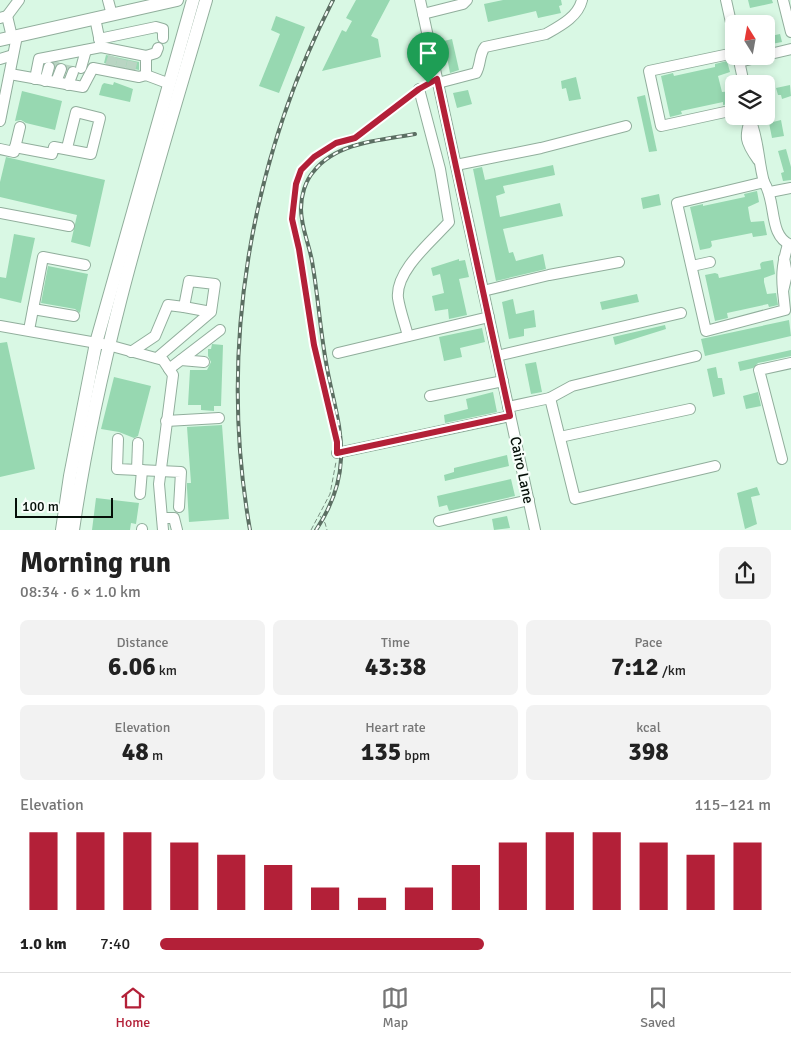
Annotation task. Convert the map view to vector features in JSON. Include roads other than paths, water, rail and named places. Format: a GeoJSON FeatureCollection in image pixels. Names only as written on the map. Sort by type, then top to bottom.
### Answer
{"type":"FeatureCollection","features":[{"type":"Feature","properties":{"kind":"main road"},"geometry":{"type":"LineString","coordinates":[[10,37],[112,15],[146,3],[177,0]]}},
{"type":"Feature","properties":{"kind":"main road"},"geometry":{"type":"LineString","coordinates":[[62,530],[70,476],[102,344],[193,0]]}},
{"type":"Feature","properties":{"kind":"main road"},"geometry":{"type":"LineString","coordinates":[[74,530],[102,344],[206,0]]}},
{"type":"Feature","properties":{"kind":"street"},"geometry":{"type":"LineString","coordinates":[[108,0],[112,15]]}},
{"type":"Feature","properties":{"kind":"street","name":"Cairo Lane"},"geometry":{"type":"LineString","coordinates":[[420,0],[535,530]]}},
{"type":"Feature","properties":{"kind":"street"},"geometry":{"type":"LineString","coordinates":[[422,14],[463,4],[467,0]]}},
{"type":"Feature","properties":{"kind":"street"},"geometry":{"type":"LineString","coordinates":[[438,83],[476,73],[480,67],[485,47],[546,34],[555,29],[574,15],[580,7],[582,0]]}},
{"type":"Feature","properties":{"kind":"street"},"geometry":{"type":"LineString","coordinates":[[726,0],[729,15]]}},
{"type":"Feature","properties":{"kind":"street"},"geometry":{"type":"LineString","coordinates":[[784,0],[791,32]]}},
{"type":"Feature","properties":{"kind":"street"},"geometry":{"type":"LineString","coordinates":[[0,121],[14,56],[3,17],[15,2]]}},
{"type":"Feature","properties":{"kind":"street"},"geometry":{"type":"LineString","coordinates":[[10,74],[83,87],[93,68],[100,43],[95,18]]}},
{"type":"Feature","properties":{"kind":"street"},"geometry":{"type":"LineString","coordinates":[[56,82],[66,63],[100,43],[156,27],[163,30],[163,38]]}},
{"type":"Feature","properties":{"kind":"street"},"geometry":{"type":"LineString","coordinates":[[100,43],[124,54],[146,56],[156,53],[158,48]]}},
{"type":"Feature","properties":{"kind":"street"},"geometry":{"type":"LineString","coordinates":[[775,53],[791,49]]}},
{"type":"Feature","properties":{"kind":"street"},"geometry":{"type":"LineString","coordinates":[[0,59],[14,56]]}},
{"type":"Feature","properties":{"kind":"street"},"geometry":{"type":"LineString","coordinates":[[146,56],[146,75]]}},
{"type":"Feature","properties":{"kind":"street"},"geometry":{"type":"LineString","coordinates":[[725,59],[649,71],[661,126],[725,112]]}},
{"type":"Feature","properties":{"kind":"street"},"geometry":{"type":"LineString","coordinates":[[56,82],[39,60],[66,63]]}},
{"type":"Feature","properties":{"kind":"street"},"geometry":{"type":"LineString","coordinates":[[56,82],[66,63]]}},
{"type":"Feature","properties":{"kind":"street"},"geometry":{"type":"LineString","coordinates":[[93,68],[120,71],[139,77],[146,75],[170,84]]}},
{"type":"Feature","properties":{"kind":"street"},"geometry":{"type":"LineString","coordinates":[[408,336],[398,297],[400,278],[418,255],[449,222],[440,169],[419,89]]}},
{"type":"Feature","properties":{"kind":"street"},"geometry":{"type":"LineString","coordinates":[[748,125],[746,135],[758,160]]}},
{"type":"Feature","properties":{"kind":"street"},"geometry":{"type":"LineString","coordinates":[[753,125],[756,133],[758,160],[764,182],[770,192],[777,235],[789,245],[781,271],[784,310],[706,331],[677,203],[764,182]]}},
{"type":"Feature","properties":{"kind":"street"},"geometry":{"type":"LineString","coordinates":[[456,165],[541,148],[626,126]]}},
{"type":"Feature","properties":{"kind":"street"},"geometry":{"type":"LineString","coordinates":[[0,149],[14,152],[20,127]]}},
{"type":"Feature","properties":{"kind":"street"},"geometry":{"type":"LineString","coordinates":[[15,147],[52,154],[54,147],[67,148]]}},
{"type":"Feature","properties":{"kind":"street"},"geometry":{"type":"LineString","coordinates":[[770,192],[791,188]]}},
{"type":"Feature","properties":{"kind":"street"},"geometry":{"type":"LineString","coordinates":[[0,213],[69,226]]}},
{"type":"Feature","properties":{"kind":"street"},"geometry":{"type":"LineString","coordinates":[[29,330],[43,257],[85,265]]}},
{"type":"Feature","properties":{"kind":"street"},"geometry":{"type":"LineString","coordinates":[[483,291],[549,275],[619,262]]}},
{"type":"Feature","properties":{"kind":"street"},"geometry":{"type":"LineString","coordinates":[[692,266],[710,262]]}},
{"type":"Feature","properties":{"kind":"street"},"geometry":{"type":"LineString","coordinates":[[160,359],[211,312],[215,284],[189,281],[184,307]]}},
{"type":"Feature","properties":{"kind":"street"},"geometry":{"type":"LineString","coordinates":[[131,352],[154,336],[168,305],[211,312]]}},
{"type":"Feature","properties":{"kind":"street"},"geometry":{"type":"LineString","coordinates":[[33,310],[74,316]]}},
{"type":"Feature","properties":{"kind":"street"},"geometry":{"type":"LineString","coordinates":[[497,356],[681,313]]}},
{"type":"Feature","properties":{"kind":"street"},"geometry":{"type":"LineString","coordinates":[[338,353],[489,317]]}},
{"type":"Feature","properties":{"kind":"street"},"geometry":{"type":"LineString","coordinates":[[0,326],[102,344],[160,359],[169,369],[173,375],[159,484],[163,530]]}},
{"type":"Feature","properties":{"kind":"street"},"geometry":{"type":"LineString","coordinates":[[169,369],[220,330]]}},
{"type":"Feature","properties":{"kind":"street"},"geometry":{"type":"LineString","coordinates":[[337,453],[509,412],[550,398],[572,386],[696,356]]}},
{"type":"Feature","properties":{"kind":"street"},"geometry":{"type":"LineString","coordinates":[[181,360],[204,362]]}},
{"type":"Feature","properties":{"kind":"street"},"geometry":{"type":"LineString","coordinates":[[782,458],[759,370],[791,363]]}},
{"type":"Feature","properties":{"kind":"street"},"geometry":{"type":"LineString","coordinates":[[430,396],[503,381]]}},
{"type":"Feature","properties":{"kind":"street"},"geometry":{"type":"LineString","coordinates":[[550,398],[575,499],[715,466]]}},
{"type":"Feature","properties":{"kind":"street"},"geometry":{"type":"LineString","coordinates":[[560,437],[690,408]]}},
{"type":"Feature","properties":{"kind":"street"},"geometry":{"type":"LineString","coordinates":[[166,421],[219,418]]}},
{"type":"Feature","properties":{"kind":"street"},"geometry":{"type":"LineString","coordinates":[[118,439],[117,469],[181,472],[180,507]]}},
{"type":"Feature","properties":{"kind":"street"},"geometry":{"type":"LineString","coordinates":[[138,443],[140,494]]}},
{"type":"Feature","properties":{"kind":"street"},"geometry":{"type":"LineString","coordinates":[[439,521],[528,500]]}},
{"type":"Feature","properties":{"kind":"street"},"geometry":{"type":"LineString","coordinates":[[162,518],[174,518],[177,530]]}},
{"type":"Feature","properties":{"kind":"tunnel"},"geometry":{"type":"LineString","coordinates":[[110,66],[114,54]]}},
{"type":"Feature","properties":{"kind":"tunnel"},"geometry":{"type":"LineString","coordinates":[[120,69],[123,57]]}},
{"type":"Feature","properties":{"kind":"tunnel"},"geometry":{"type":"LineString","coordinates":[[130,71],[133,59]]}},
{"type":"Feature","properties":{"kind":"tunnel"},"geometry":{"type":"LineString","coordinates":[[55,69],[58,62]]}},
{"type":"Feature","properties":{"kind":"tunnel"},"geometry":{"type":"LineString","coordinates":[[67,70],[68,65]]}},
{"type":"Feature","properties":{"kind":"railway"},"geometry":{"type":"LineString","coordinates":[[250,530],[241,462],[238,394],[240,325],[248,258],[262,191],[281,126],[304,62],[333,0]]}},
{"type":"Feature","properties":{"kind":"railway"},"geometry":{"type":"LineString","coordinates":[[316,530],[326,514],[336,487],[340,468],[341,447],[324,350],[312,261],[302,222],[303,194],[308,179],[314,171],[335,154],[361,144],[415,134]]}}]}
